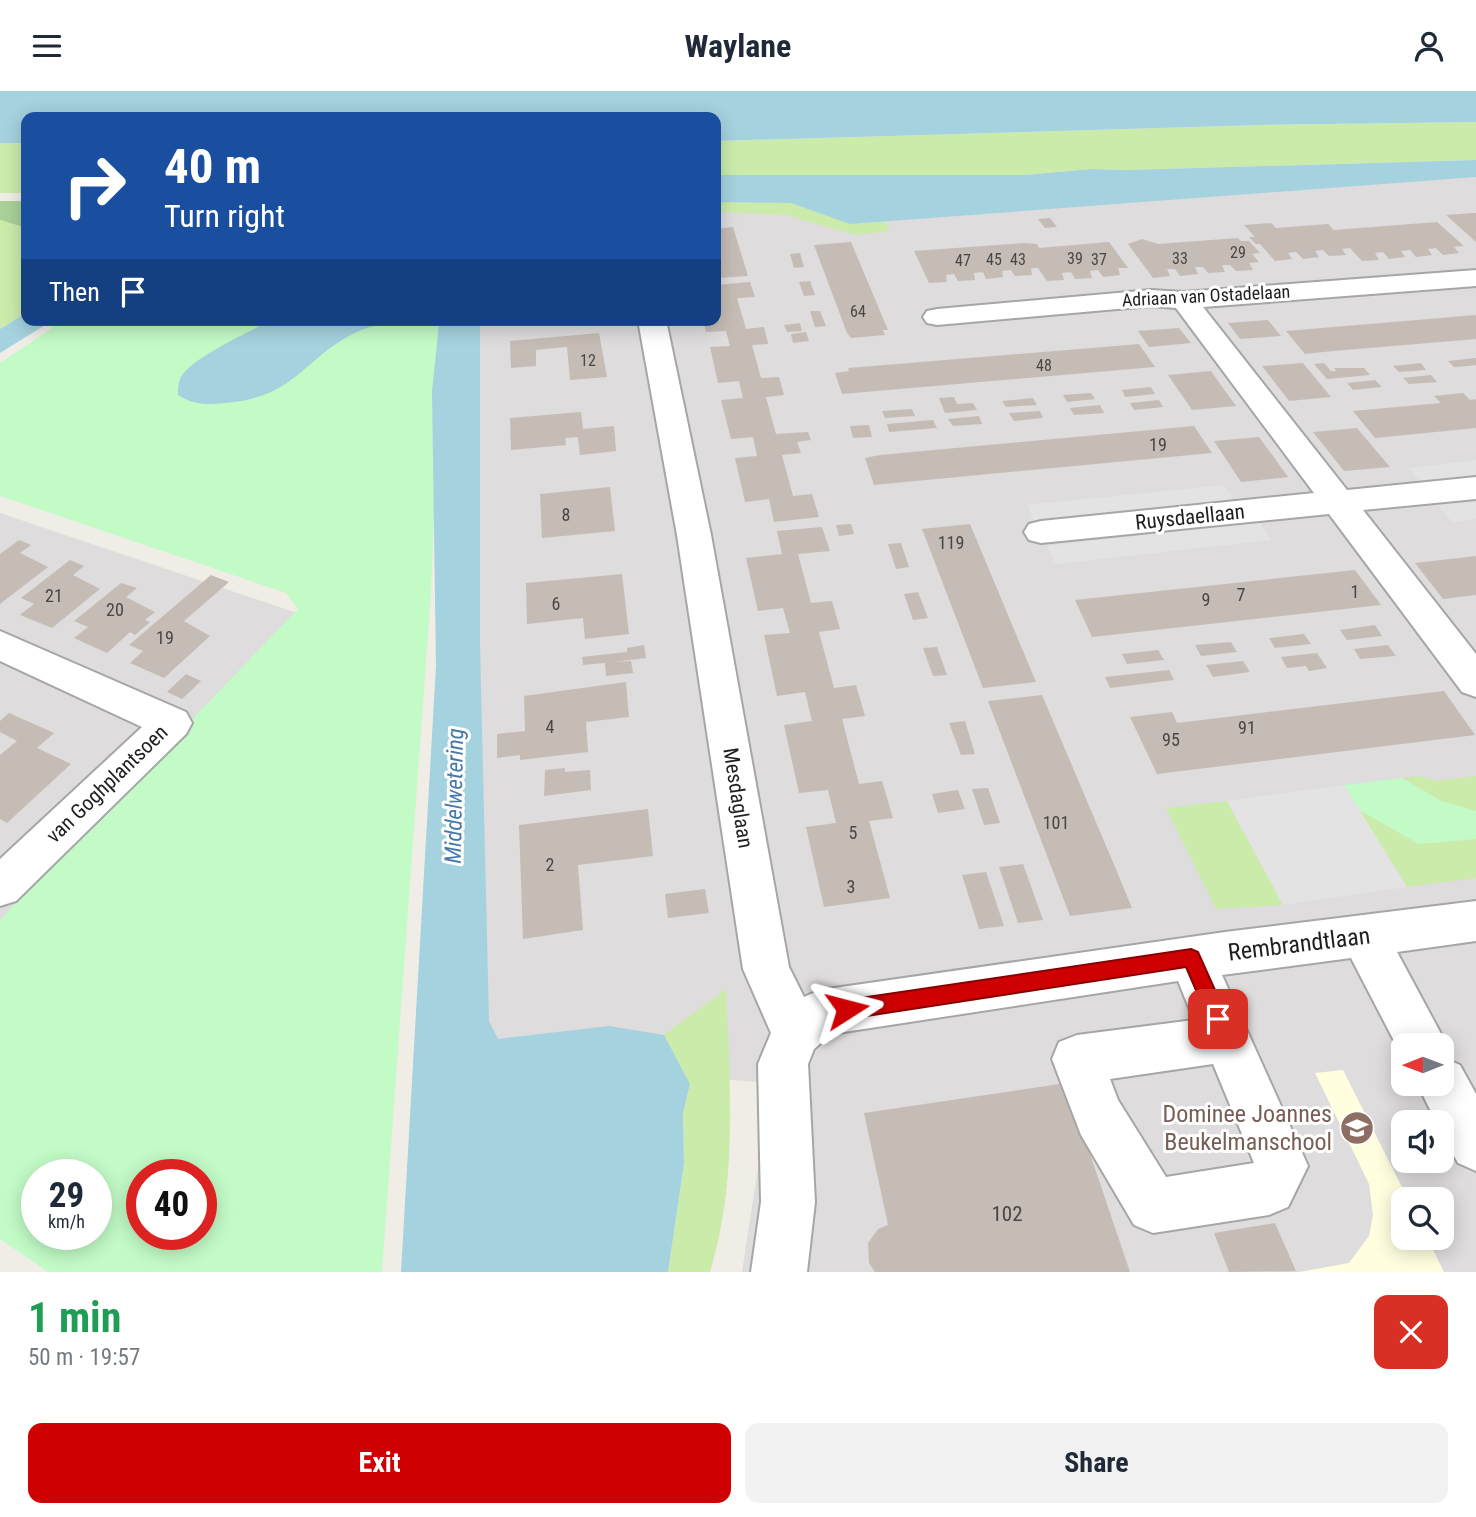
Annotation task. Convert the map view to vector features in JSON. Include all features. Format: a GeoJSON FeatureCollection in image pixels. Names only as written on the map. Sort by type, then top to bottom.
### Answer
{"type":"FeatureCollection","features":[{"type":"Feature","properties":{"kind":"street","name":"Adriaan van Ostadelaan"},"geometry":{"type":"LineString","coordinates":[[937,317],[1151,298],[1184,300],[1476,278]]}},
{"type":"Feature","properties":{"kind":"street"},"geometry":{"type":"LineString","coordinates":[[1184,300],[1476,682]]}},
{"type":"Feature","properties":{"kind":"street","name":"Mesdaglaan"},"geometry":{"type":"LineString","coordinates":[[653,326],[694,535],[766,969],[796,1033]]}},
{"type":"Feature","properties":{"kind":"street","name":"Ruysdaellaan"},"geometry":{"type":"LineString","coordinates":[[1041,532],[1476,488]]}},
{"type":"Feature","properties":{"kind":"street","name":"van Goghplantsoen"},"geometry":{"type":"LineString","coordinates":[[0,645],[172,723],[0,887]]}},
{"type":"Feature","properties":{"kind":"street","name":"Rembrandtlaan"},"geometry":{"type":"LineString","coordinates":[[796,1033],[820,1013],[1191,958],[1476,921]]}},
{"type":"Feature","properties":{"kind":"street"},"geometry":{"type":"LineString","coordinates":[[1364,937],[1416,1033]]}},
{"type":"Feature","properties":{"kind":"street"},"geometry":{"type":"LineString","coordinates":[[1191,958],[1227,1039]]}},
{"type":"Feature","properties":{"kind":"street"},"geometry":{"type":"LineString","coordinates":[[779,1272],[788,1202],[783,1063],[796,1033]]}},
{"type":"Feature","properties":{"kind":"street"},"geometry":{"type":"LineString","coordinates":[[1450,1096],[1476,1145]]}},
{"type":"Feature","properties":{"kind":"shaded area"},"geometry":{"type":"Polygon","coordinates":[[[1476,175],[1476,1272],[742,1272],[771,1083],[458,1058],[470,326],[721,326],[721,199],[1476,175]]]}},
{"type":"Feature","properties":{"kind":"shaded area"},"geometry":{"type":"Polygon","coordinates":[[[1476,460],[1476,478],[1422,483],[1408,468],[1476,460]]]}},
{"type":"Feature","properties":{"kind":"shaded area"},"geometry":{"type":"Polygon","coordinates":[[[1224,485],[1235,501],[1035,523],[1027,505],[1224,485]]]}},
{"type":"Feature","properties":{"kind":"shaded area"},"geometry":{"type":"Polygon","coordinates":[[[1476,500],[1476,519],[1452,522],[1437,504],[1476,500]]]}},
{"type":"Feature","properties":{"kind":"shaded area"},"geometry":{"type":"Polygon","coordinates":[[[0,513],[300,614],[0,946],[0,513]]]}},
{"type":"Feature","properties":{"kind":"shaded area"},"geometry":{"type":"Polygon","coordinates":[[[1259,522],[1271,540],[1056,564],[1047,546],[1259,522]]]}},
{"type":"Feature","properties":{"kind":"shaded area"},"geometry":{"type":"Polygon","coordinates":[[[1344,785],[1407,887],[1283,905],[1227,801],[1344,785]]]}},
{"type":"Feature","properties":{"kind":"shaded area","name":"Dominee Joannes Beukelmanschool"},"geometry":{"type":"Polygon","coordinates":[[[1343,1070],[1391,1165],[1391,1173],[1395,1173],[1402,1187],[1391,1187],[1391,1250],[1433,1250],[1444,1272],[1299,1272],[1349,1263],[1369,1236],[1373,1215],[1369,1184],[1315,1073],[1343,1070]]]}},
{"type":"Feature","properties":{"kind":"green space"},"geometry":{"type":"Polygon","coordinates":[[[1476,122],[1476,160],[1091,169],[1025,175],[721,175],[721,141],[1261,125],[1476,122]]]}},
{"type":"Feature","properties":{"kind":"green space"},"geometry":{"type":"Polygon","coordinates":[[[0,143],[21,143],[21,193],[0,193],[0,143]]]}},
{"type":"Feature","properties":{"kind":"green space"},"geometry":{"type":"Polygon","coordinates":[[[0,201],[21,201],[21,226],[0,220],[0,201]]]}},
{"type":"Feature","properties":{"kind":"green space"},"geometry":{"type":"Polygon","coordinates":[[[721,202],[791,203],[850,224],[886,222],[890,231],[856,235],[785,215],[721,212],[721,202]]]}},
{"type":"Feature","properties":{"kind":"green space"},"geometry":{"type":"Polygon","coordinates":[[[0,220],[21,226],[21,316],[0,329],[0,220]]]}},
{"type":"Feature","properties":{"kind":"green space"},"geometry":{"type":"Polygon","coordinates":[[[55,326],[442,326],[431,592],[382,1272],[48,1272],[0,1239],[0,920],[298,609],[286,593],[0,496],[0,363],[55,326]]]}},
{"type":"Feature","properties":{"kind":"green space"},"geometry":{"type":"Polygon","coordinates":[[[1419,776],[1436,781],[1476,776],[1476,811],[1441,801],[1402,778],[1419,776]]]}},
{"type":"Feature","properties":{"kind":"green space"},"geometry":{"type":"Polygon","coordinates":[[[1402,778],[1441,801],[1476,811],[1476,839],[1419,844],[1359,810],[1344,785],[1402,778]]]}},
{"type":"Feature","properties":{"kind":"green space"},"geometry":{"type":"Polygon","coordinates":[[[1227,801],[1283,905],[1216,909],[1166,808],[1227,801]]]}},
{"type":"Feature","properties":{"kind":"green space"},"geometry":{"type":"Polygon","coordinates":[[[1359,810],[1419,844],[1476,839],[1476,878],[1407,887],[1359,810]]]}},
{"type":"Feature","properties":{"kind":"green space"},"geometry":{"type":"Polygon","coordinates":[[[726,989],[730,1132],[725,1203],[719,1238],[710,1272],[668,1272],[684,1164],[683,1114],[690,1085],[664,1035],[726,989]]]}},
{"type":"Feature","properties":{"kind":"water"},"geometry":{"type":"Polygon","coordinates":[[[0,91],[1476,91],[1476,122],[1261,125],[721,141],[721,112],[21,112],[21,143],[0,143],[0,91]]]}},
{"type":"Feature","properties":{"kind":"water"},"geometry":{"type":"Polygon","coordinates":[[[1476,160],[1476,177],[850,224],[791,203],[721,202],[721,175],[1025,175],[1091,169],[1476,160]]]}},
{"type":"Feature","properties":{"kind":"water"},"geometry":{"type":"Polygon","coordinates":[[[21,316],[21,326],[43,326],[0,353],[0,329],[21,316]]]}},
{"type":"Feature","properties":{"kind":"water"},"geometry":{"type":"Polygon","coordinates":[[[260,326],[378,326],[359,331],[340,341],[284,385],[268,393],[249,399],[206,404],[189,401],[178,395],[183,374],[224,344],[260,326]]]}},
{"type":"Feature","properties":{"kind":"water","name":"Middelwetering"},"geometry":{"type":"Polygon","coordinates":[[[439,326],[480,326],[480,644],[489,1021],[498,1039],[609,1026],[664,1035],[690,1084],[683,1114],[684,1164],[668,1272],[401,1272],[436,666],[432,392],[439,326]]]}},
{"type":"Feature","properties":{"kind":"building"},"geometry":{"type":"Polygon","coordinates":[[[1476,213],[1476,242],[1446,215],[1476,213]]]}},
{"type":"Feature","properties":{"kind":"building"},"geometry":{"type":"Polygon","coordinates":[[[1050,218],[1057,227],[1045,228],[1038,219],[1050,218]]]}},
{"type":"Feature","properties":{"kind":"building"},"geometry":{"type":"Polygon","coordinates":[[[1437,222],[1464,246],[1454,247],[1459,253],[1443,255],[1436,248],[1428,249],[1432,255],[1416,257],[1410,250],[1401,251],[1405,257],[1389,259],[1383,252],[1375,253],[1379,260],[1362,261],[1350,248],[1342,249],[1346,255],[1329,256],[1323,250],[1315,251],[1319,257],[1303,259],[1296,252],[1288,253],[1292,259],[1275,261],[1260,244],[1256,244],[1249,237],[1255,237],[1244,225],[1271,223],[1276,228],[1328,224],[1334,230],[1437,222]]]}},
{"type":"Feature","properties":{"kind":"building"},"geometry":{"type":"Polygon","coordinates":[[[733,227],[748,276],[721,278],[721,228],[733,227]]]}},
{"type":"Feature","properties":{"kind":"building"},"geometry":{"type":"Polygon","coordinates":[[[1238,238],[1241,241],[1249,241],[1260,253],[1252,254],[1259,262],[1249,263],[1253,270],[1236,271],[1230,265],[1222,265],[1225,272],[1208,273],[1203,267],[1195,267],[1198,274],[1180,276],[1175,269],[1167,269],[1170,276],[1153,278],[1128,244],[1142,239],[1158,244],[1238,238]]]}},
{"type":"Feature","properties":{"kind":"building"},"geometry":{"type":"Polygon","coordinates":[[[851,242],[888,330],[883,330],[885,335],[851,338],[847,333],[814,245],[851,242]]]}},
{"type":"Feature","properties":{"kind":"building"},"geometry":{"type":"Polygon","coordinates":[[[1109,242],[1128,268],[1118,268],[1120,275],[1103,277],[1098,270],[1090,271],[1092,278],[1075,279],[1071,272],[1062,273],[1064,280],[1047,281],[1038,268],[1031,268],[1032,275],[1015,276],[1011,270],[1002,271],[1003,277],[986,279],[983,272],[974,273],[975,280],[958,281],[954,274],[946,275],[947,282],[929,283],[914,251],[1024,243],[1037,244],[1039,248],[1109,242]]]}},
{"type":"Feature","properties":{"kind":"building"},"geometry":{"type":"Polygon","coordinates":[[[800,253],[804,267],[794,268],[790,254],[800,253]]]}},
{"type":"Feature","properties":{"kind":"building"},"geometry":{"type":"Polygon","coordinates":[[[810,281],[815,295],[804,296],[799,282],[810,281]]]}},
{"type":"Feature","properties":{"kind":"building"},"geometry":{"type":"Polygon","coordinates":[[[750,282],[755,297],[737,298],[746,329],[764,327],[768,344],[752,345],[761,378],[779,377],[784,395],[766,397],[776,434],[808,432],[811,440],[797,442],[801,453],[782,455],[793,496],[812,494],[819,517],[774,522],[769,499],[745,502],[735,458],[757,456],[753,437],[731,439],[721,400],[743,398],[739,381],[718,383],[710,347],[730,346],[726,331],[706,332],[704,326],[721,326],[721,285],[750,282]]]}},
{"type":"Feature","properties":{"kind":"building"},"geometry":{"type":"Polygon","coordinates":[[[810,311],[820,311],[826,326],[815,327],[810,311]]]}},
{"type":"Feature","properties":{"kind":"building"},"geometry":{"type":"Polygon","coordinates":[[[1476,315],[1476,339],[1305,354],[1286,331],[1476,315]]]}},
{"type":"Feature","properties":{"kind":"building"},"geometry":{"type":"Polygon","coordinates":[[[1268,320],[1281,336],[1240,339],[1228,323],[1268,320]]]}},
{"type":"Feature","properties":{"kind":"building"},"geometry":{"type":"Polygon","coordinates":[[[800,323],[802,331],[787,332],[784,325],[800,323]]]}},
{"type":"Feature","properties":{"kind":"building"},"geometry":{"type":"Polygon","coordinates":[[[1179,328],[1191,343],[1149,347],[1138,331],[1179,328]]]}},
{"type":"Feature","properties":{"kind":"building"},"geometry":{"type":"Polygon","coordinates":[[[806,332],[809,341],[793,343],[791,334],[806,332]]]}},
{"type":"Feature","properties":{"kind":"building"},"geometry":{"type":"Polygon","coordinates":[[[599,333],[607,377],[570,380],[567,347],[536,350],[536,366],[511,368],[510,341],[599,333]]]}},
{"type":"Feature","properties":{"kind":"building"},"geometry":{"type":"Polygon","coordinates":[[[1139,344],[1155,367],[842,394],[835,373],[849,371],[848,368],[1139,344]]]}},
{"type":"Feature","properties":{"kind":"building"},"geometry":{"type":"Polygon","coordinates":[[[1476,358],[1476,365],[1468,366],[1454,367],[1448,361],[1476,358]]]}},
{"type":"Feature","properties":{"kind":"building"},"geometry":{"type":"Polygon","coordinates":[[[1303,363],[1331,397],[1289,401],[1262,366],[1303,363]]]}},
{"type":"Feature","properties":{"kind":"building"},"geometry":{"type":"Polygon","coordinates":[[[1324,363],[1331,371],[1336,371],[1334,368],[1364,368],[1370,375],[1327,379],[1314,364],[1324,363]]]}},
{"type":"Feature","properties":{"kind":"building"},"geometry":{"type":"Polygon","coordinates":[[[1421,363],[1426,370],[1399,372],[1393,366],[1421,363]]]}},
{"type":"Feature","properties":{"kind":"building"},"geometry":{"type":"Polygon","coordinates":[[[1211,371],[1236,406],[1192,410],[1168,375],[1211,371]]]}},
{"type":"Feature","properties":{"kind":"building"},"geometry":{"type":"Polygon","coordinates":[[[1431,375],[1437,382],[1409,384],[1403,378],[1431,375]]]}},
{"type":"Feature","properties":{"kind":"building"},"geometry":{"type":"Polygon","coordinates":[[[1375,380],[1382,387],[1353,390],[1347,383],[1375,380]]]}},
{"type":"Feature","properties":{"kind":"building"},"geometry":{"type":"Polygon","coordinates":[[[1151,387],[1155,394],[1125,397],[1122,390],[1151,387]]]}},
{"type":"Feature","properties":{"kind":"building"},"geometry":{"type":"Polygon","coordinates":[[[1091,393],[1095,399],[1067,402],[1063,395],[1091,393]]]}},
{"type":"Feature","properties":{"kind":"building"},"geometry":{"type":"Polygon","coordinates":[[[1463,393],[1470,400],[1476,399],[1476,428],[1375,438],[1353,411],[1441,403],[1434,396],[1463,393]]]}},
{"type":"Feature","properties":{"kind":"building"},"geometry":{"type":"Polygon","coordinates":[[[954,397],[957,404],[973,403],[977,410],[945,413],[939,398],[954,397]]]}},
{"type":"Feature","properties":{"kind":"building"},"geometry":{"type":"Polygon","coordinates":[[[1033,398],[1037,405],[1006,407],[1002,401],[1033,398]]]}},
{"type":"Feature","properties":{"kind":"building"},"geometry":{"type":"Polygon","coordinates":[[[1159,400],[1163,407],[1134,410],[1130,403],[1159,400]]]}},
{"type":"Feature","properties":{"kind":"building"},"geometry":{"type":"Polygon","coordinates":[[[1100,405],[1104,413],[1074,415],[1070,408],[1100,405]]]}},
{"type":"Feature","properties":{"kind":"building"},"geometry":{"type":"Polygon","coordinates":[[[912,409],[915,416],[885,418],[882,411],[912,409]]]}},
{"type":"Feature","properties":{"kind":"building"},"geometry":{"type":"Polygon","coordinates":[[[1040,411],[1043,418],[1014,421],[1009,413],[1040,411]]]}},
{"type":"Feature","properties":{"kind":"building"},"geometry":{"type":"Polygon","coordinates":[[[581,412],[583,429],[614,426],[616,451],[580,455],[578,437],[565,438],[566,445],[511,450],[510,418],[581,412]]]}},
{"type":"Feature","properties":{"kind":"building"},"geometry":{"type":"Polygon","coordinates":[[[979,416],[982,424],[953,426],[948,419],[979,416]]]}},
{"type":"Feature","properties":{"kind":"building"},"geometry":{"type":"Polygon","coordinates":[[[933,420],[937,428],[889,432],[887,424],[933,420]]]}},
{"type":"Feature","properties":{"kind":"building"},"geometry":{"type":"Polygon","coordinates":[[[869,425],[872,437],[853,438],[850,426],[869,425]]]}},
{"type":"Feature","properties":{"kind":"building"},"geometry":{"type":"Polygon","coordinates":[[[1194,426],[1212,453],[874,485],[865,458],[880,455],[1194,426]]]}},
{"type":"Feature","properties":{"kind":"building"},"geometry":{"type":"Polygon","coordinates":[[[1357,428],[1390,467],[1344,471],[1313,432],[1357,428]]]}},
{"type":"Feature","properties":{"kind":"building"},"geometry":{"type":"Polygon","coordinates":[[[1259,437],[1288,477],[1241,482],[1214,441],[1259,437]]]}},
{"type":"Feature","properties":{"kind":"building"},"geometry":{"type":"Polygon","coordinates":[[[610,487],[615,531],[542,538],[540,494],[610,487]]]}},
{"type":"Feature","properties":{"kind":"building"},"geometry":{"type":"Polygon","coordinates":[[[851,524],[854,534],[839,536],[836,525],[851,524]]]}},
{"type":"Feature","properties":{"kind":"building"},"geometry":{"type":"Polygon","coordinates":[[[970,524],[1036,682],[983,688],[922,529],[970,524]]]}},
{"type":"Feature","properties":{"kind":"building"},"geometry":{"type":"Polygon","coordinates":[[[822,527],[830,551],[798,554],[811,603],[832,601],[840,629],[819,632],[834,688],[856,685],[865,716],[842,719],[859,784],[882,781],[893,818],[869,821],[890,898],[824,907],[806,827],[836,823],[828,790],[799,793],[784,725],[812,721],[805,692],[777,696],[764,635],[790,633],[783,608],[758,611],[746,558],[782,554],[777,531],[822,527]]]}},
{"type":"Feature","properties":{"kind":"building"},"geometry":{"type":"Polygon","coordinates":[[[19,540],[31,545],[20,553],[48,567],[0,604],[0,554],[19,540]]]}},
{"type":"Feature","properties":{"kind":"building"},"geometry":{"type":"Polygon","coordinates":[[[901,543],[909,567],[896,569],[888,544],[901,543]]]}},
{"type":"Feature","properties":{"kind":"building"},"geometry":{"type":"Polygon","coordinates":[[[1476,556],[1476,595],[1443,599],[1415,563],[1476,556]]]}},
{"type":"Feature","properties":{"kind":"building"},"geometry":{"type":"Polygon","coordinates":[[[70,560],[84,566],[73,575],[100,589],[52,628],[20,615],[34,604],[21,598],[70,560]]]}},
{"type":"Feature","properties":{"kind":"building"},"geometry":{"type":"Polygon","coordinates":[[[1355,570],[1381,605],[1092,637],[1075,600],[1355,570]]]}},
{"type":"Feature","properties":{"kind":"building"},"geometry":{"type":"Polygon","coordinates":[[[622,574],[629,634],[585,639],[583,618],[527,624],[526,583],[622,574]]]}},
{"type":"Feature","properties":{"kind":"building"},"geometry":{"type":"Polygon","coordinates":[[[211,575],[229,582],[184,621],[210,636],[164,678],[130,663],[143,651],[129,645],[211,575]]]}},
{"type":"Feature","properties":{"kind":"building"},"geometry":{"type":"Polygon","coordinates":[[[121,583],[137,588],[126,597],[155,612],[145,620],[150,622],[135,635],[130,632],[107,653],[74,638],[88,627],[74,621],[121,583]]]}},
{"type":"Feature","properties":{"kind":"building"},"geometry":{"type":"Polygon","coordinates":[[[918,592],[928,618],[913,620],[904,594],[918,592]]]}},
{"type":"Feature","properties":{"kind":"building"},"geometry":{"type":"Polygon","coordinates":[[[1375,625],[1382,636],[1347,640],[1340,630],[1375,625]]]}},
{"type":"Feature","properties":{"kind":"building"},"geometry":{"type":"Polygon","coordinates":[[[1304,634],[1311,644],[1275,648],[1269,638],[1304,634]]]}},
{"type":"Feature","properties":{"kind":"building"},"geometry":{"type":"Polygon","coordinates":[[[1231,642],[1237,652],[1201,656],[1195,645],[1231,642]]]}},
{"type":"Feature","properties":{"kind":"building"},"geometry":{"type":"Polygon","coordinates":[[[644,645],[646,658],[613,662],[631,661],[633,673],[606,676],[605,663],[583,665],[582,657],[627,652],[627,648],[644,645]]]}},
{"type":"Feature","properties":{"kind":"building"},"geometry":{"type":"Polygon","coordinates":[[[1388,645],[1396,656],[1360,659],[1354,649],[1388,645]]]}},
{"type":"Feature","properties":{"kind":"building"},"geometry":{"type":"Polygon","coordinates":[[[937,647],[947,675],[933,676],[923,648],[937,647]]]}},
{"type":"Feature","properties":{"kind":"building"},"geometry":{"type":"Polygon","coordinates":[[[1158,650],[1164,660],[1127,664],[1122,654],[1158,650]]]}},
{"type":"Feature","properties":{"kind":"building"},"geometry":{"type":"Polygon","coordinates":[[[1317,653],[1327,668],[1309,671],[1306,666],[1287,668],[1281,657],[1317,653]]]}},
{"type":"Feature","properties":{"kind":"building"},"geometry":{"type":"Polygon","coordinates":[[[1243,661],[1250,672],[1213,677],[1206,665],[1243,661]]]}},
{"type":"Feature","properties":{"kind":"building"},"geometry":{"type":"Polygon","coordinates":[[[1169,670],[1174,680],[1110,688],[1105,677],[1169,670]]]}},
{"type":"Feature","properties":{"kind":"building"},"geometry":{"type":"Polygon","coordinates":[[[186,674],[201,681],[182,699],[167,692],[186,674]]]}},
{"type":"Feature","properties":{"kind":"building"},"geometry":{"type":"Polygon","coordinates":[[[626,682],[629,717],[586,722],[588,752],[520,760],[520,755],[497,758],[497,734],[525,731],[524,696],[626,682]]]}},
{"type":"Feature","properties":{"kind":"building"},"geometry":{"type":"Polygon","coordinates":[[[1444,691],[1475,735],[1157,774],[1130,717],[1172,712],[1177,723],[1444,691]]]}},
{"type":"Feature","properties":{"kind":"building"},"geometry":{"type":"Polygon","coordinates":[[[1042,695],[1132,908],[1070,916],[988,701],[1042,695]]]}},
{"type":"Feature","properties":{"kind":"building"},"geometry":{"type":"Polygon","coordinates":[[[9,713],[54,733],[37,748],[71,764],[7,823],[0,819],[0,755],[17,741],[0,732],[0,721],[9,713]]]}},
{"type":"Feature","properties":{"kind":"building"},"geometry":{"type":"Polygon","coordinates":[[[965,721],[975,754],[961,755],[949,723],[965,721]]]}},
{"type":"Feature","properties":{"kind":"building"},"geometry":{"type":"Polygon","coordinates":[[[565,768],[565,772],[590,770],[591,790],[544,796],[545,770],[565,768]]]}},
{"type":"Feature","properties":{"kind":"building"},"geometry":{"type":"Polygon","coordinates":[[[988,788],[1000,823],[984,825],[972,789],[988,788]]]}},
{"type":"Feature","properties":{"kind":"building"},"geometry":{"type":"Polygon","coordinates":[[[958,790],[965,809],[938,813],[932,794],[958,790]]]}},
{"type":"Feature","properties":{"kind":"building"},"geometry":{"type":"Polygon","coordinates":[[[648,809],[653,856],[578,865],[583,930],[523,939],[519,825],[648,809]]]}},
{"type":"Feature","properties":{"kind":"building"},"geometry":{"type":"Polygon","coordinates":[[[1023,864],[1043,920],[1018,923],[999,867],[1023,864]]]}},
{"type":"Feature","properties":{"kind":"building"},"geometry":{"type":"Polygon","coordinates":[[[986,872],[1004,926],[979,929],[962,875],[986,872]]]}},
{"type":"Feature","properties":{"kind":"building"},"geometry":{"type":"Polygon","coordinates":[[[705,889],[709,913],[668,918],[665,894],[705,889]]]}},
{"type":"Feature","properties":{"kind":"building"},"geometry":{"type":"Polygon","coordinates":[[[1066,1083],[1130,1272],[875,1272],[869,1263],[868,1243],[878,1229],[888,1225],[864,1113],[1066,1083]]]}},
{"type":"Feature","properties":{"kind":"building"},"geometry":{"type":"Polygon","coordinates":[[[1275,1223],[1296,1271],[1229,1272],[1214,1233],[1275,1223]]]}},
{"type":"Feature","properties":{"kind":"place","name":"Dominee Joannes Beukelmanschool"},"geometry":{"type":"Point","coordinates":[1357,1128]}},
{"type":"Feature","properties":{"kind":"route"},"geometry":{"type":"LineString","coordinates":[[847,1009],[1191,958],[1218,1019]]}}]}
